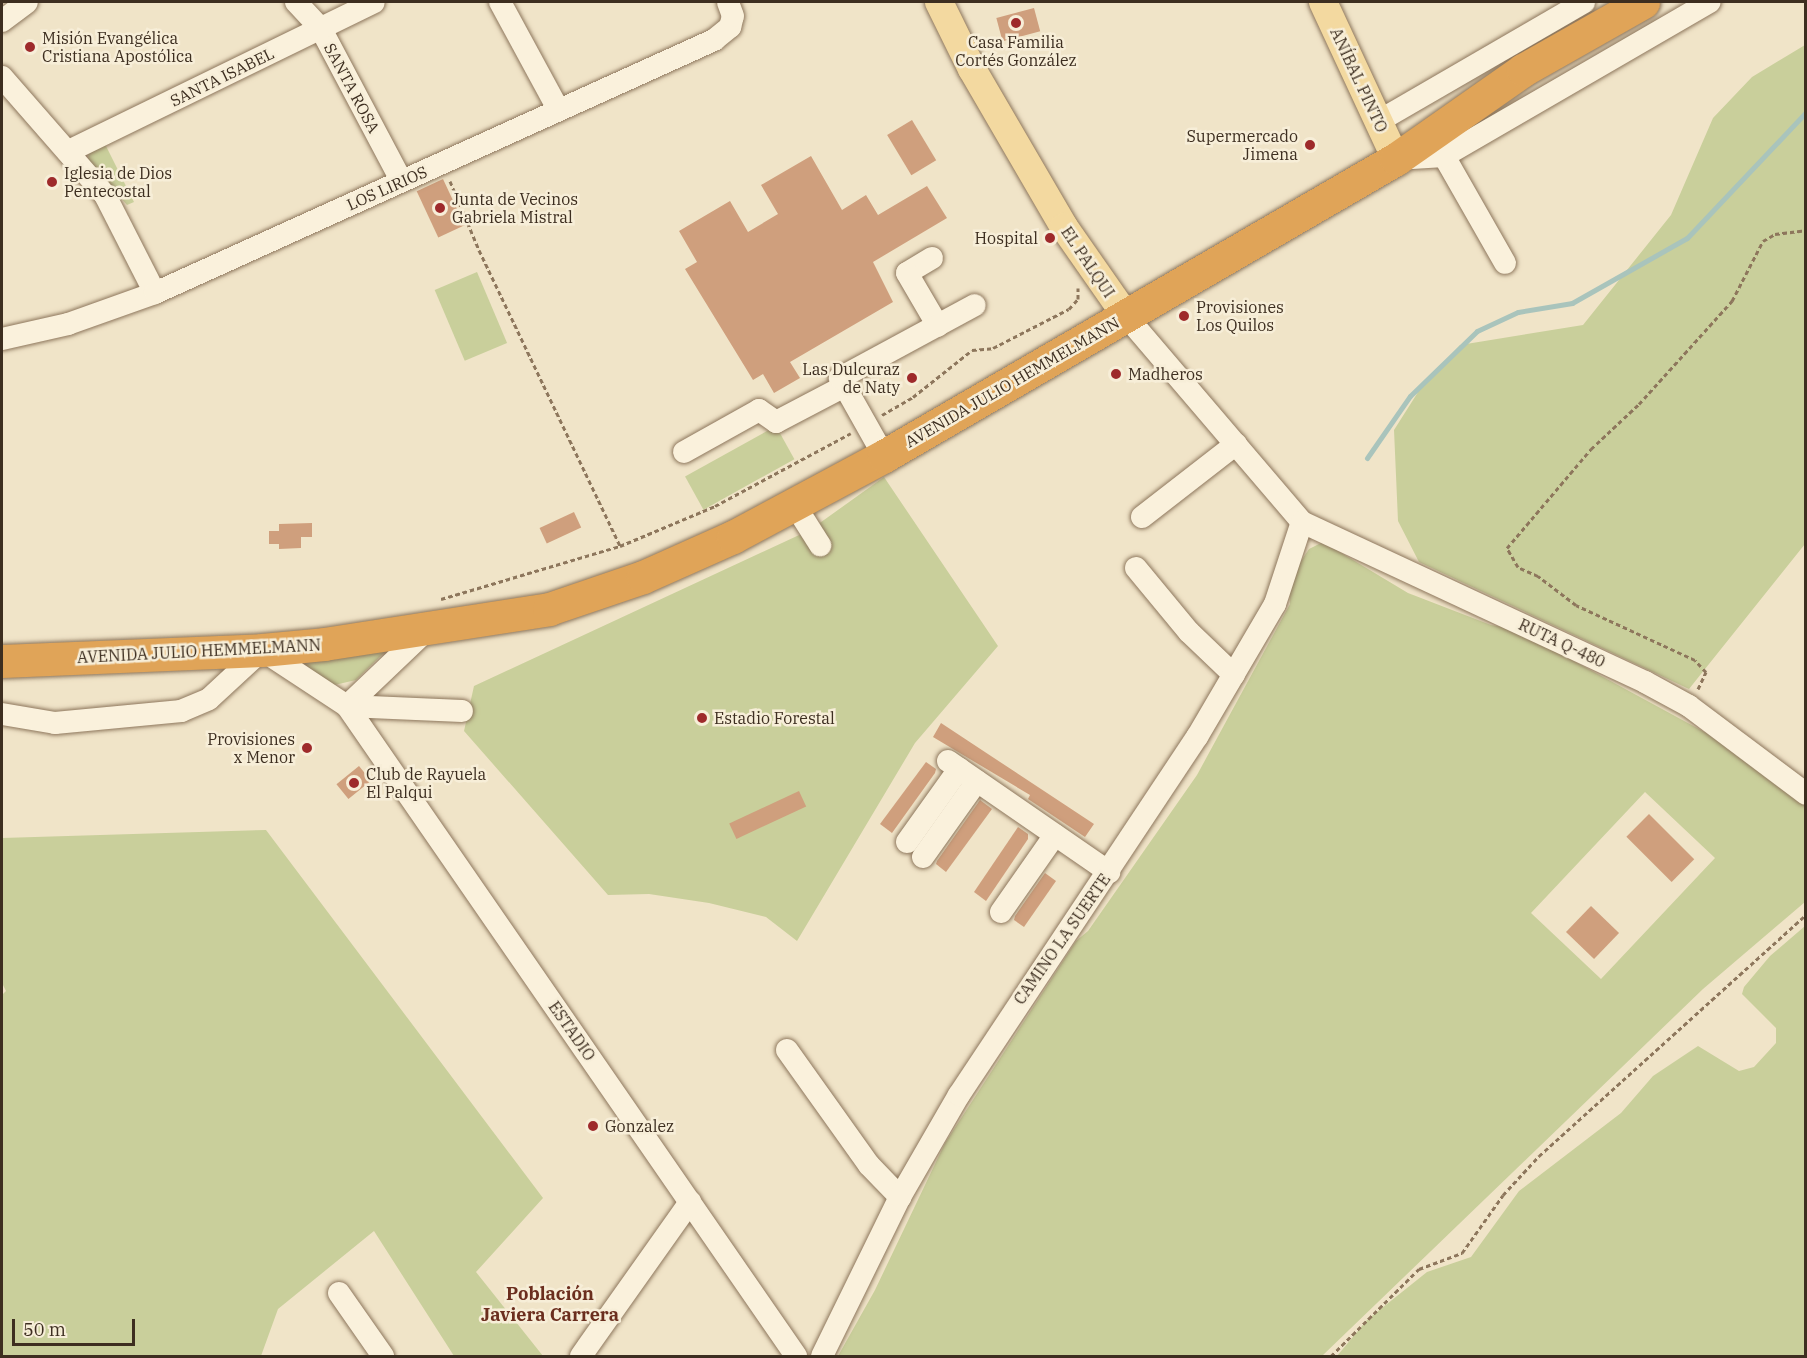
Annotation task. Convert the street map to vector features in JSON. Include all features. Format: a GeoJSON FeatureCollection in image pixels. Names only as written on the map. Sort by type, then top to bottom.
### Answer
{"type":"FeatureCollection","features":[{"type":"Feature","properties":{"kind":"highway","name":"AVENIDA JULIO HEMMELMANN"},"geometry":{"type":"LineString","coordinates":[[467,619],[689,535],[875,440],[1120,308],[1387,141],[1523,70],[1643,2]]}},
{"type":"Feature","properties":{"kind":"highway","name":"AVENIDA JULIO HEMMELMANN"},"geometry":{"type":"LineString","coordinates":[[2,662],[262,650],[434,613],[467,619],[549,609],[643,577],[733,537],[794,504],[875,440]]}},
{"type":"Feature","properties":{"kind":"main road","name":"EL PALQUI"},"geometry":{"type":"LineString","coordinates":[[939,2],[978,79],[1093,273],[1120,308]]}},
{"type":"Feature","properties":{"kind":"main road","name":"ANÍBAL PINTO"},"geometry":{"type":"LineString","coordinates":[[1323,2],[1387,141]]}},
{"type":"Feature","properties":{"kind":"street"},"geometry":{"type":"LineString","coordinates":[[2,21],[27,2]]}},
{"type":"Feature","properties":{"kind":"street","name":"SANTA ROSA"},"geometry":{"type":"LineString","coordinates":[[296,2],[321,29],[401,180]]}},
{"type":"Feature","properties":{"kind":"street","name":"SANTA ISABEL"},"geometry":{"type":"LineString","coordinates":[[69,151],[374,2]]}},
{"type":"Feature","properties":{"kind":"street"},"geometry":{"type":"LineString","coordinates":[[500,2],[558,109]]}},
{"type":"Feature","properties":{"kind":"street"},"geometry":{"type":"LineString","coordinates":[[1387,141],[1584,2]]}},
{"type":"Feature","properties":{"kind":"street"},"geometry":{"type":"LineString","coordinates":[[1387,141],[1444,156],[1710,2]]}},
{"type":"Feature","properties":{"kind":"street","name":"LOS LIRIOS"},"geometry":{"type":"LineString","coordinates":[[2,339],[68,324],[154,293],[442,163],[722,35],[730,27],[736,4]]}},
{"type":"Feature","properties":{"kind":"street"},"geometry":{"type":"LineString","coordinates":[[2,77],[69,151],[105,195],[154,293]]}},
{"type":"Feature","properties":{"kind":"street"},"geometry":{"type":"LineString","coordinates":[[1444,156],[1505,263]]}},
{"type":"Feature","properties":{"kind":"street"},"geometry":{"type":"LineString","coordinates":[[932,258],[907,273],[938,326]]}},
{"type":"Feature","properties":{"kind":"street"},"geometry":{"type":"LineString","coordinates":[[875,440],[840,378],[975,305]]}},
{"type":"Feature","properties":{"kind":"street","name":"EL PALQUI"},"geometry":{"type":"LineString","coordinates":[[1120,308],[1302,522]]}},
{"type":"Feature","properties":{"kind":"street"},"geometry":{"type":"LineString","coordinates":[[684,452],[759,410],[776,422],[845,386]]}},
{"type":"Feature","properties":{"kind":"street"},"geometry":{"type":"LineString","coordinates":[[1142,517],[1236,444]]}},
{"type":"Feature","properties":{"kind":"street"},"geometry":{"type":"LineString","coordinates":[[794,504],[820,545]]}},
{"type":"Feature","properties":{"kind":"street","name":"RUTA Q-480"},"geometry":{"type":"LineString","coordinates":[[1302,522],[1686,704],[1806,794]]}},
{"type":"Feature","properties":{"kind":"street","name":"CAMINO LA SUERTE"},"geometry":{"type":"LineString","coordinates":[[822,1356],[900,1197],[1010,1014],[1108,872],[1234,675],[1275,604],[1302,522]]}},
{"type":"Feature","properties":{"kind":"street"},"geometry":{"type":"LineString","coordinates":[[1136,568],[1189,632],[1234,675]]}},
{"type":"Feature","properties":{"kind":"street"},"geometry":{"type":"LineString","coordinates":[[347,706],[434,613]]}},
{"type":"Feature","properties":{"kind":"street"},"geometry":{"type":"LineString","coordinates":[[2,714],[55,723],[181,711],[209,699],[262,650]]}},
{"type":"Feature","properties":{"kind":"street","name":"ESTADIO"},"geometry":{"type":"LineString","coordinates":[[262,650],[347,706],[796,1356]]}},
{"type":"Feature","properties":{"kind":"street"},"geometry":{"type":"LineString","coordinates":[[347,706],[462,711]]}},
{"type":"Feature","properties":{"kind":"street"},"geometry":{"type":"LineString","coordinates":[[915,850],[961,770],[1108,872]]}},
{"type":"Feature","properties":{"kind":"street"},"geometry":{"type":"LineString","coordinates":[[1001,912],[1055,835]]}},
{"type":"Feature","properties":{"kind":"street"},"geometry":{"type":"LineString","coordinates":[[787,1050],[868,1165],[900,1197]]}},
{"type":"Feature","properties":{"kind":"street"},"geometry":{"type":"LineString","coordinates":[[581,1356],[690,1202]]}},
{"type":"Feature","properties":{"kind":"street"},"geometry":{"type":"LineString","coordinates":[[339,1293],[383,1356]]}},
{"type":"Feature","properties":{"kind":"path"},"geometry":{"type":"LineString","coordinates":[[442,163],[479,250],[620,546]]}},
{"type":"Feature","properties":{"kind":"path"},"geometry":{"type":"LineString","coordinates":[[1686,704],[1706,677],[1695,660],[1576,605],[1538,576],[1518,567],[1507,548],[1591,448],[1640,404],[1732,301],[1762,241],[1775,234],[1806,230]]}},
{"type":"Feature","properties":{"kind":"path"},"geometry":{"type":"LineString","coordinates":[[434,613],[620,546],[875,440],[913,397],[972,350],[993,348],[1069,309],[1078,299],[1077,283],[1093,273]]}},
{"type":"Feature","properties":{"kind":"path"},"geometry":{"type":"LineString","coordinates":[[1331,1356],[1419,1269],[1462,1253],[1503,1195],[1539,1156],[1806,915]]}},
{"type":"Feature","properties":{"kind":"green space"},"geometry":{"type":"Polygon","coordinates":[[[1805,45],[1805,544],[1689,689],[1419,562],[1398,521],[1394,430],[1420,389],[1460,345],[1583,325],[1671,215],[1713,118],[1752,77],[1805,45]]]}},
{"type":"Feature","properties":{"kind":"green space"},"geometry":{"type":"Polygon","coordinates":[[[105,144],[134,202],[127,205],[88,161],[89,150],[105,144]]]}},
{"type":"Feature","properties":{"kind":"green space"},"geometry":{"type":"Polygon","coordinates":[[[477,272],[507,343],[465,361],[435,290],[477,272]]]}},
{"type":"Feature","properties":{"kind":"green space"},"geometry":{"type":"Polygon","coordinates":[[[776,426],[794,459],[703,510],[685,476],[776,426]]]}},
{"type":"Feature","properties":{"kind":"green space","name":"Estadio Forestal"},"geometry":{"type":"Polygon","coordinates":[[[884,477],[998,646],[915,743],[797,941],[766,917],[709,903],[649,894],[608,895],[464,731],[474,686],[810,530],[884,477]]]}},
{"type":"Feature","properties":{"kind":"green space"},"geometry":{"type":"Polygon","coordinates":[[[1323,542],[1408,593],[1491,625],[1515,629],[1721,741],[1805,805],[1805,902],[1703,989],[1322,1356],[838,1356],[875,1290],[945,1143],[1076,941],[1088,931],[1197,775],[1290,604],[1289,588],[1309,549],[1323,542]],[[1645,792],[1531,913],[1601,979],[1715,858],[1645,792]]]}},
{"type":"Feature","properties":{"kind":"green space"},"geometry":{"type":"Polygon","coordinates":[[[399,638],[356,680],[330,686],[287,661],[399,638]]]}},
{"type":"Feature","properties":{"kind":"green space"},"geometry":{"type":"Polygon","coordinates":[[[266,830],[543,1198],[476,1272],[543,1356],[454,1356],[374,1231],[278,1309],[261,1356],[2,1356],[2,995],[6,991],[2,983],[2,838],[266,830]]]}},
{"type":"Feature","properties":{"kind":"green space"},"geometry":{"type":"Polygon","coordinates":[[[1805,926],[1805,1356],[1337,1356],[1367,1320],[1427,1272],[1471,1257],[1519,1191],[1621,1113],[1653,1076],[1698,1046],[1739,1071],[1754,1067],[1776,1043],[1776,1028],[1742,994],[1744,987],[1770,956],[1805,926]]]}},
{"type":"Feature","properties":{"kind":"building","name":"Casa Familia Cortés González"},"geometry":{"type":"Polygon","coordinates":[[[1034,8],[1040,31],[1003,41],[996,18],[1034,8]]]}},
{"type":"Feature","properties":{"kind":"building"},"geometry":{"type":"Polygon","coordinates":[[[912,120],[936,160],[911,175],[887,135],[912,120]]]}},
{"type":"Feature","properties":{"kind":"building"},"geometry":{"type":"Polygon","coordinates":[[[811,156],[842,210],[866,195],[878,215],[927,186],[947,218],[873,262],[893,302],[790,362],[800,378],[774,393],[763,374],[753,380],[685,269],[697,262],[679,231],[730,201],[748,232],[778,214],[761,185],[811,156]]]}},
{"type":"Feature","properties":{"kind":"building","name":"Junta de Vecinos Gabriela Mistral"},"geometry":{"type":"Polygon","coordinates":[[[443,179],[465,225],[438,237],[417,191],[443,179]]]}},
{"type":"Feature","properties":{"kind":"building"},"geometry":{"type":"Polygon","coordinates":[[[574,512],[581,527],[547,543],[540,528],[574,512]]]}},
{"type":"Feature","properties":{"kind":"building"},"geometry":{"type":"Polygon","coordinates":[[[312,523],[312,537],[301,537],[301,548],[279,549],[279,544],[269,544],[269,531],[279,531],[279,524],[312,523]]]}},
{"type":"Feature","properties":{"kind":"building"},"geometry":{"type":"Polygon","coordinates":[[[941,723],[1094,824],[1085,837],[1028,799],[1030,795],[933,737],[941,723]]]}},
{"type":"Feature","properties":{"kind":"building"},"geometry":{"type":"Polygon","coordinates":[[[926,762],[936,769],[935,773],[892,833],[880,824],[926,762]]]}},
{"type":"Feature","properties":{"kind":"building","name":"Club de Rayuela El Palqui"},"geometry":{"type":"Polygon","coordinates":[[[359,766],[371,781],[348,799],[336,784],[359,766]]]}},
{"type":"Feature","properties":{"kind":"building"},"geometry":{"type":"Polygon","coordinates":[[[799,791],[806,806],[736,839],[729,824],[799,791]]]}},
{"type":"Feature","properties":{"kind":"building"},"geometry":{"type":"Polygon","coordinates":[[[980,800],[992,809],[946,872],[936,864],[937,861],[980,800]]]}},
{"type":"Feature","properties":{"kind":"building"},"geometry":{"type":"Polygon","coordinates":[[[1649,814],[1694,859],[1672,882],[1626,837],[1649,814]]]}},
{"type":"Feature","properties":{"kind":"building"},"geometry":{"type":"Polygon","coordinates":[[[1018,827],[1028,834],[1028,839],[986,901],[974,892],[1018,827]]]}},
{"type":"Feature","properties":{"kind":"building"},"geometry":{"type":"Polygon","coordinates":[[[1045,873],[1056,881],[1024,927],[1014,920],[1015,916],[1045,873]]]}},
{"type":"Feature","properties":{"kind":"building"},"geometry":{"type":"Polygon","coordinates":[[[1591,906],[1619,933],[1594,959],[1566,932],[1591,906]]]}},
{"type":"Feature","properties":{"kind":"waterway"},"geometry":{"type":"LineString","coordinates":[[1367,458],[1410,396],[1477,331],[1518,312],[1572,303],[1687,238],[1806,112]]}},
{"type":"Feature","properties":{"kind":"place","name":"Casa Familia Cortés González"},"geometry":{"type":"Point","coordinates":[1016,23]}},
{"type":"Feature","properties":{"kind":"place","name":"Misión Evangélica Cristiana Apostólica"},"geometry":{"type":"Point","coordinates":[30,47]}},
{"type":"Feature","properties":{"kind":"place","name":"Supermercado Jimena"},"geometry":{"type":"Point","coordinates":[1310,145]}},
{"type":"Feature","properties":{"kind":"place","name":"Iglesia de Dios Pentecostal"},"geometry":{"type":"Point","coordinates":[52,182]}},
{"type":"Feature","properties":{"kind":"place","name":"Junta de Vecinos Gabriela Mistral"},"geometry":{"type":"Point","coordinates":[440,208]}},
{"type":"Feature","properties":{"kind":"place","name":"Hospital"},"geometry":{"type":"Point","coordinates":[1050,238]}},
{"type":"Feature","properties":{"kind":"place","name":"Provisiones Los Quilos"},"geometry":{"type":"Point","coordinates":[1184,316]}},
{"type":"Feature","properties":{"kind":"place","name":"Madheros"},"geometry":{"type":"Point","coordinates":[1116,374]}},
{"type":"Feature","properties":{"kind":"place","name":"Las Dulcuraz de Naty"},"geometry":{"type":"Point","coordinates":[912,378]}},
{"type":"Feature","properties":{"kind":"place","name":"Estadio Forestal"},"geometry":{"type":"Point","coordinates":[702,718]}},
{"type":"Feature","properties":{"kind":"place","name":"Provisiones x Menor"},"geometry":{"type":"Point","coordinates":[307,748]}},
{"type":"Feature","properties":{"kind":"place","name":"Club de Rayuela El Palqui"},"geometry":{"type":"Point","coordinates":[354,783]}},
{"type":"Feature","properties":{"kind":"place","name":"Gonzalez"},"geometry":{"type":"Point","coordinates":[593,1126]}},
{"type":"Feature","properties":{"kind":"district","name":"Población Javiera Carrera"},"geometry":{"type":"Point","coordinates":[550,1305]}}]}
